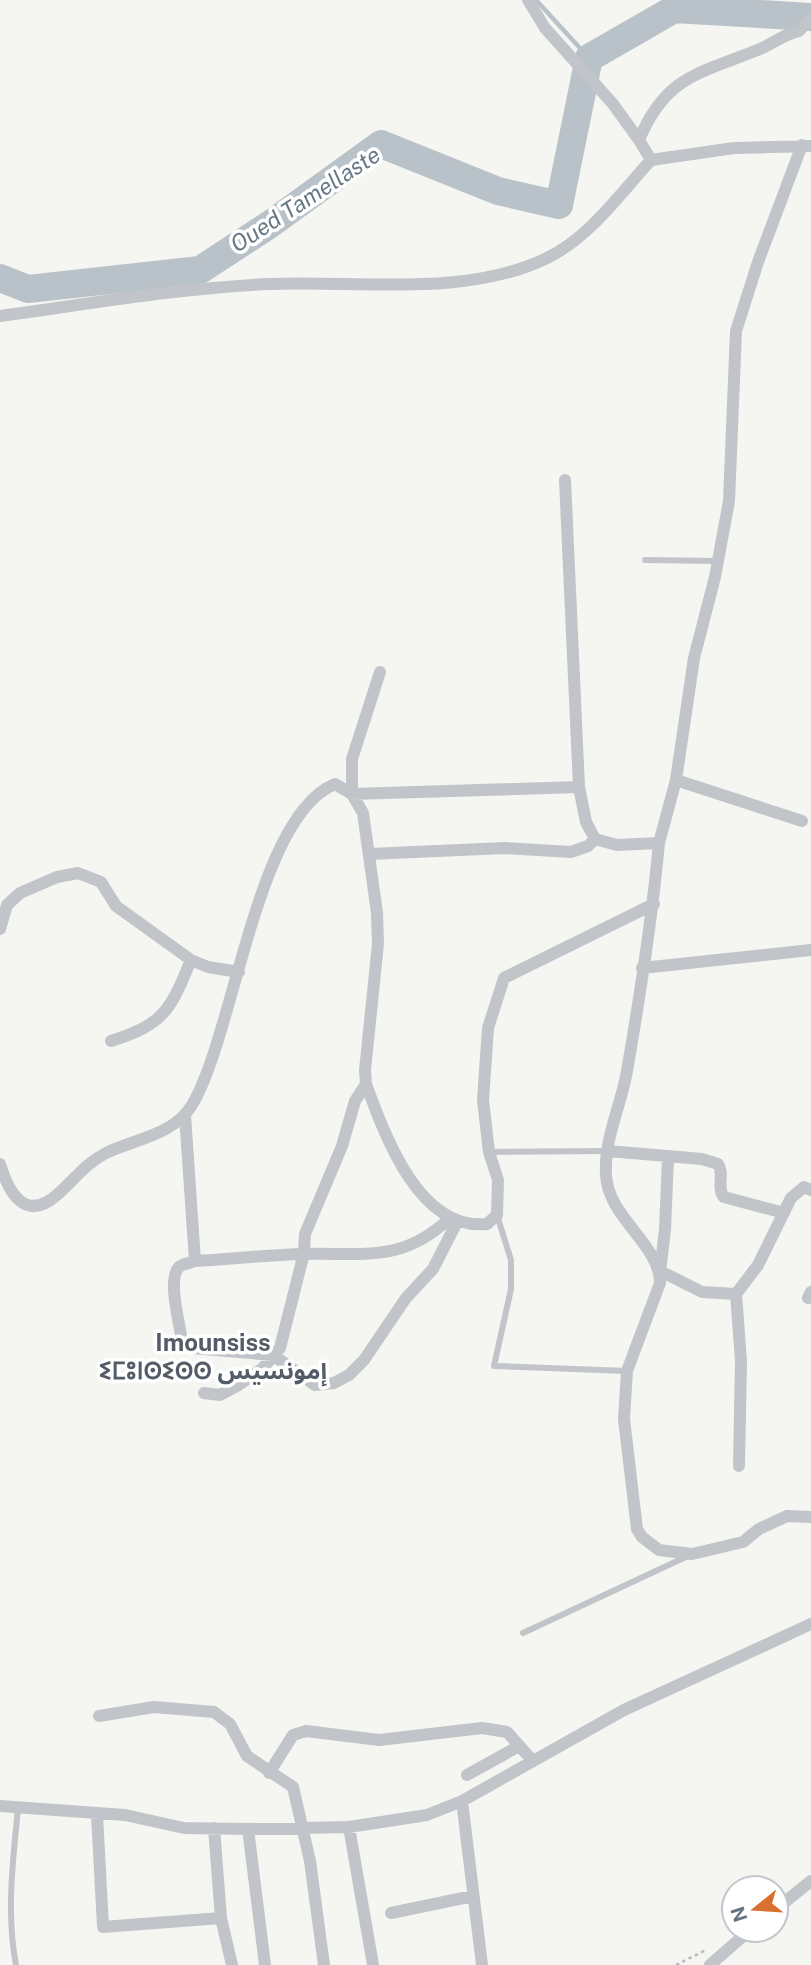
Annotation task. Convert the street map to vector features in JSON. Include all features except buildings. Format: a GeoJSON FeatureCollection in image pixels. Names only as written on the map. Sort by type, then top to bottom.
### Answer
{"type":"FeatureCollection","features":[{"type":"Feature","properties":{"kind":"street"},"geometry":{"type":"LineString","coordinates":[[528,0],[545,28],[613,104],[650,160]]}},
{"type":"Feature","properties":{"kind":"street"},"geometry":{"type":"LineString","coordinates":[[639,140],[650,115],[686,79],[764,48],[785,34],[799,31],[809,21]]}},
{"type":"Feature","properties":{"kind":"street"},"geometry":{"type":"LineString","coordinates":[[0,316],[187,290],[268,284],[409,285],[509,274],[549,257],[600,219],[650,160],[734,148],[807,146],[762,252],[736,331],[729,501],[718,561],[694,658],[676,780],[659,843],[654,904],[627,1074],[611,1126],[606,1175],[610,1195],[660,1271],[702,1292],[736,1294]]}},
{"type":"Feature","properties":{"kind":"street"},"geometry":{"type":"LineString","coordinates":[[565,480],[579,787],[586,822],[595,839],[617,845],[659,843]]}},
{"type":"Feature","properties":{"kind":"street"},"geometry":{"type":"LineString","coordinates":[[352,794],[352,759],[380,673]]}},
{"type":"Feature","properties":{"kind":"street"},"geometry":{"type":"LineString","coordinates":[[676,780],[802,821]]}},
{"type":"Feature","properties":{"kind":"street"},"geometry":{"type":"LineString","coordinates":[[0,1164],[13,1196],[24,1204],[35,1207],[49,1202],[86,1164],[163,1130],[185,1115],[194,1101],[212,1055],[239,972],[257,904],[286,834],[317,794],[335,784],[352,794],[363,813],[378,930],[366,1084],[401,1166],[422,1193],[453,1220],[487,1224],[497,1215],[498,1180],[489,1152],[483,1100],[488,1028],[504,978],[654,904]]}},
{"type":"Feature","properties":{"kind":"street"},"geometry":{"type":"LineString","coordinates":[[352,794],[579,787]]}},
{"type":"Feature","properties":{"kind":"street"},"geometry":{"type":"LineString","coordinates":[[369,855],[505,848],[571,852],[587,846],[595,839]]}},
{"type":"Feature","properties":{"kind":"street"},"geometry":{"type":"LineString","coordinates":[[0,929],[7,905],[20,893],[57,877],[78,873],[100,882],[116,906],[191,960],[208,967],[239,972]]}},
{"type":"Feature","properties":{"kind":"street"},"geometry":{"type":"LineString","coordinates":[[642,968],[811,950]]}},
{"type":"Feature","properties":{"kind":"street"},"geometry":{"type":"LineString","coordinates":[[111,1041],[145,1030],[164,1014],[176,996],[191,960]]}},
{"type":"Feature","properties":{"kind":"street"},"geometry":{"type":"LineString","coordinates":[[204,1393],[220,1395],[237,1386],[273,1355],[283,1339],[304,1254],[305,1234],[333,1168],[355,1101],[366,1084]]}},
{"type":"Feature","properties":{"kind":"street"},"geometry":{"type":"LineString","coordinates":[[185,1115],[195,1261]]}},
{"type":"Feature","properties":{"kind":"street"},"geometry":{"type":"LineString","coordinates":[[608,1151],[702,1159],[718,1164],[721,1169],[720,1190],[724,1197],[783,1213]]}},
{"type":"Feature","properties":{"kind":"street"},"geometry":{"type":"LineString","coordinates":[[668,1158],[660,1283],[627,1371],[624,1419],[637,1529],[659,1550],[692,1554],[743,1542],[759,1529],[787,1516],[811,1517]]}},
{"type":"Feature","properties":{"kind":"street"},"geometry":{"type":"LineString","coordinates":[[738,1466],[741,1361],[736,1294],[758,1265],[798,1189],[804,1187],[811,1190]]}},
{"type":"Feature","properties":{"kind":"street"},"geometry":{"type":"LineString","coordinates":[[453,1220],[433,1269],[406,1298],[349,1375],[325,1386],[315,1385],[273,1355],[187,1346],[183,1341],[173,1277],[180,1266],[195,1261],[304,1254],[386,1254],[423,1238],[453,1220]]}},
{"type":"Feature","properties":{"kind":"street"},"geometry":{"type":"LineString","coordinates":[[0,1806],[125,1815],[184,1828],[349,1827],[427,1815],[462,1801],[624,1710],[811,1624]]}},
{"type":"Feature","properties":{"kind":"street"},"geometry":{"type":"LineString","coordinates":[[99,1717],[155,1707],[214,1712],[230,1724],[247,1756],[293,1787],[324,1965]]}},
{"type":"Feature","properties":{"kind":"street"},"geometry":{"type":"LineString","coordinates":[[269,1773],[293,1735],[300,1731],[379,1740],[482,1728],[507,1732],[532,1760]]}},
{"type":"Feature","properties":{"kind":"street"},"geometry":{"type":"LineString","coordinates":[[467,1776],[519,1746]]}},
{"type":"Feature","properties":{"kind":"street"},"geometry":{"type":"LineString","coordinates":[[462,1801],[479,1965]]}},
{"type":"Feature","properties":{"kind":"street"},"geometry":{"type":"LineString","coordinates":[[97,1815],[103,1927],[221,1918]]}},
{"type":"Feature","properties":{"kind":"street"},"geometry":{"type":"LineString","coordinates":[[349,1827],[373,1965]]}},
{"type":"Feature","properties":{"kind":"street"},"geometry":{"type":"LineString","coordinates":[[214,1828],[221,1918],[232,1965]]}},
{"type":"Feature","properties":{"kind":"street"},"geometry":{"type":"LineString","coordinates":[[248,1829],[265,1965]]}},
{"type":"Feature","properties":{"kind":"street"},"geometry":{"type":"LineString","coordinates":[[790,1898],[811,1881]]}},
{"type":"Feature","properties":{"kind":"street"},"geometry":{"type":"LineString","coordinates":[[391,1913],[473,1896]]}},
{"type":"Feature","properties":{"kind":"street"},"geometry":{"type":"LineString","coordinates":[[710,1965],[734,1944]]}},
{"type":"Feature","properties":{"kind":"lane"},"geometry":{"type":"LineString","coordinates":[[645,560],[718,561]]}},
{"type":"Feature","properties":{"kind":"lane"},"geometry":{"type":"LineString","coordinates":[[489,1152],[608,1151]]}},
{"type":"Feature","properties":{"kind":"lane"},"geometry":{"type":"LineString","coordinates":[[497,1215],[510,1260],[511,1289],[494,1366],[627,1371]]}},
{"type":"Feature","properties":{"kind":"lane"},"geometry":{"type":"LineString","coordinates":[[523,1633],[692,1554]]}},
{"type":"Feature","properties":{"kind":"lane"},"geometry":{"type":"LineString","coordinates":[[16,1965],[11,1938],[11,1887],[18,1808]]}},
{"type":"Feature","properties":{"kind":"waterway"},"geometry":{"type":"LineString","coordinates":[[536,0],[589,58]]}},
{"type":"Feature","properties":{"kind":"waterway","name":"Oued Tamellaste"},"geometry":{"type":"LineString","coordinates":[[0,278],[28,289],[200,270],[269,225],[381,144],[498,191],[559,205],[589,58],[674,9],[811,17]]}},
{"type":"Feature","properties":{"kind":"district","name":"Imounsiss ⵉⵎⵓⵏⵙⵉⵙⵙ إمونسيس"},"geometry":{"type":"Point","coordinates":[213,1356]}}]}
